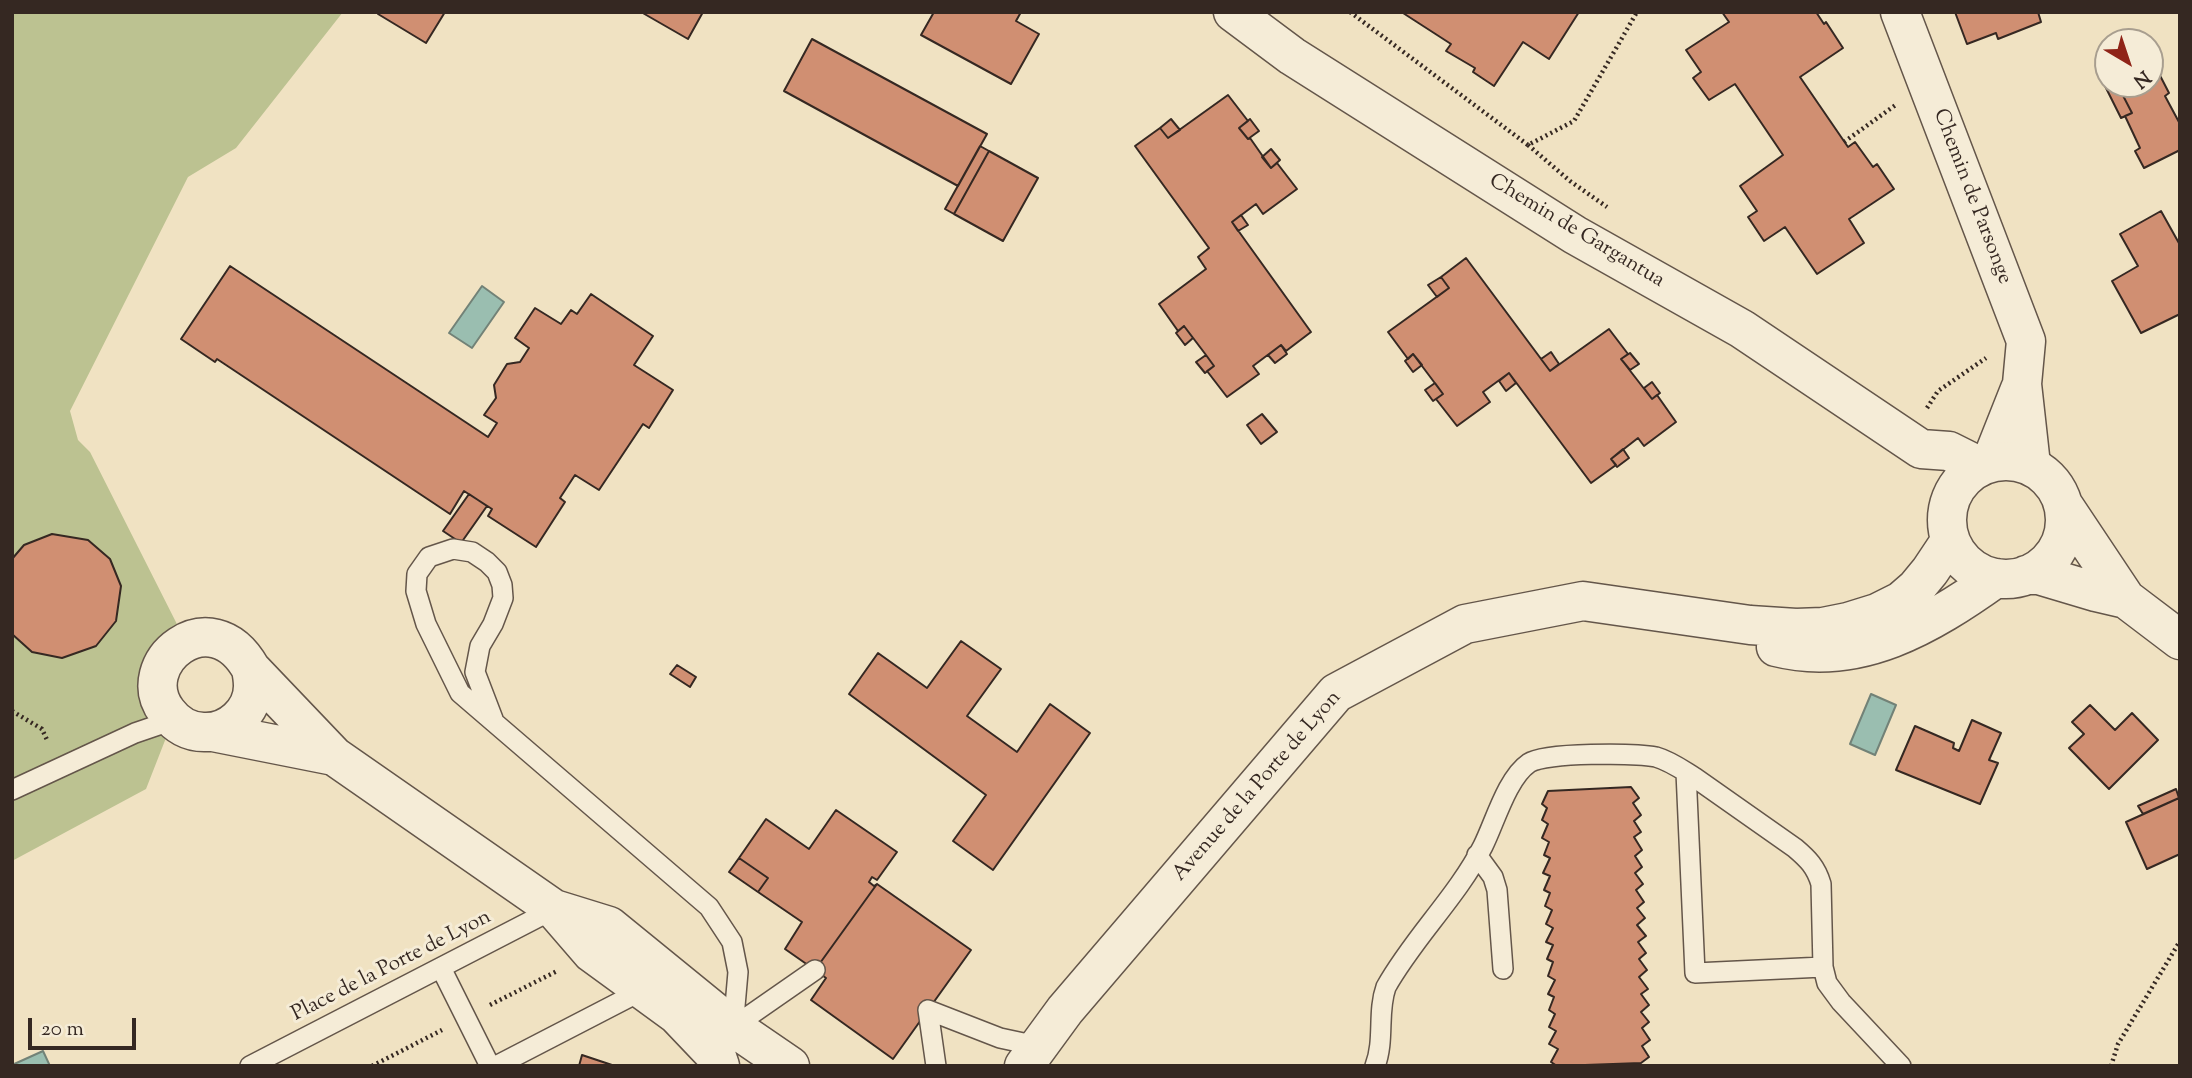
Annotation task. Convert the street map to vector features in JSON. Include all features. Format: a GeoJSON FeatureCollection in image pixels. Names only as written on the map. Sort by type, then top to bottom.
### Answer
{"type":"FeatureCollection","features":[{"type":"Feature","properties":{"kind":"street","name":"Chemin de Gargantua"},"geometry":{"type":"LineString","coordinates":[[1233,12],[1292,56],[1574,235],[1742,328],[1949,451],[1985,464]]}},
{"type":"Feature","properties":{"kind":"street","name":"Chemin de Parsonge"},"geometry":{"type":"LineString","coordinates":[[1900,12],[2026,341],[2022,384],[2031,465]]}},
{"type":"Feature","properties":{"kind":"street","name":"Chemin de Parsonge"},"geometry":{"type":"LineString","coordinates":[[1985,464],[2022,384]]}},
{"type":"Feature","properties":{"kind":"street"},"geometry":{"type":"LineString","coordinates":[[1921,433],[1957,555],[1968,566],[1981,574],[2011,577],[2039,575],[2126,599]]}},
{"type":"Feature","properties":{"kind":"street"},"geometry":{"type":"LineString","coordinates":[[1948,526],[1952,493],[1964,477],[1985,464],[2011,460],[2031,465],[2046,475],[2057,489],[2064,506],[2126,599],[2180,640]]}},
{"type":"Feature","properties":{"kind":"street"},"geometry":{"type":"LineString","coordinates":[[2011,577],[2041,567],[2053,555],[2066,523],[2064,506]]}},
{"type":"Feature","properties":{"kind":"street","name":"Avenue de la Porte de Lyon"},"geometry":{"type":"LineString","coordinates":[[1018,1058],[1065,1010],[1336,693],[1465,624],[1583,601],[1750,625],[1796,628],[1823,627],[1877,614],[1901,601],[1916,588],[1948,526]]}},
{"type":"Feature","properties":{"kind":"street","name":"Avenue de la Porte de Lyon"},"geometry":{"type":"LineString","coordinates":[[1699,617],[1762,644],[1793,652],[1832,654],[1861,649],[1929,620],[2011,577]]}},
{"type":"Feature","properties":{"kind":"street"},"geometry":{"type":"LineString","coordinates":[[334,756],[185,728],[173,720],[163,708],[158,677],[164,662],[173,650],[201,637],[217,638],[231,645],[334,756],[554,909],[592,953],[723,1050],[790,1066]]}},
{"type":"Feature","properties":{"kind":"street"},"geometry":{"type":"LineString","coordinates":[[213,732],[229,727],[242,716],[250,702],[253,686],[251,669]]}},
{"type":"Feature","properties":{"kind":"street"},"geometry":{"type":"LineString","coordinates":[[554,909],[609,926],[723,1050]]}},
{"type":"Feature","properties":{"kind":"lane"},"geometry":{"type":"LineString","coordinates":[[493,719],[475,672],[480,646],[493,624],[503,598],[502,585],[497,572],[488,562],[471,552],[453,549],[429,557],[417,574],[416,591],[426,624],[460,693],[709,907],[732,942],[738,972],[723,1050]]}},
{"type":"Feature","properties":{"kind":"lane"},"geometry":{"type":"LineString","coordinates":[[12,790],[135,733],[173,720]]}},
{"type":"Feature","properties":{"kind":"lane"},"geometry":{"type":"LineString","coordinates":[[1375,1066],[1381,1049],[1382,1003],[1386,986],[1470,869],[1514,779],[1529,763],[1538,759],[1638,755],[1666,760],[1686,772],[1810,861],[1821,884],[1827,982],[1840,1002],[1901,1066]]}},
{"type":"Feature","properties":{"kind":"lane"},"geometry":{"type":"LineString","coordinates":[[1686,772],[1695,973],[1824,967]]}},
{"type":"Feature","properties":{"kind":"lane"},"geometry":{"type":"LineString","coordinates":[[1477,855],[1488,867],[1497,890],[1503,968]]}},
{"type":"Feature","properties":{"kind":"lane","name":"Place de la Porte de Lyon"},"geometry":{"type":"LineString","coordinates":[[250,1066],[554,909]]}},
{"type":"Feature","properties":{"kind":"lane"},"geometry":{"type":"LineString","coordinates":[[441,968],[491,1066]]}},
{"type":"Feature","properties":{"kind":"lane"},"geometry":{"type":"LineString","coordinates":[[723,1050],[815,970]]}},
{"type":"Feature","properties":{"kind":"lane"},"geometry":{"type":"LineString","coordinates":[[496,1066],[643,990]]}},
{"type":"Feature","properties":{"kind":"lane"},"geometry":{"type":"LineString","coordinates":[[936,1066],[928,1010],[1000,1038],[1018,1058]]}},
{"type":"Feature","properties":{"kind":"path"},"geometry":{"type":"LineString","coordinates":[[1350,12],[1528,145],[1574,121],[1637,12]]}},
{"type":"Feature","properties":{"kind":"path"},"geometry":{"type":"LineString","coordinates":[[1844,142],[1898,104]]}},
{"type":"Feature","properties":{"kind":"path"},"geometry":{"type":"LineString","coordinates":[[1921,433],[1938,391],[1990,355]]}},
{"type":"Feature","properties":{"kind":"path"},"geometry":{"type":"LineString","coordinates":[[12,711],[42,729],[62,767]]}},
{"type":"Feature","properties":{"kind":"path"},"geometry":{"type":"LineString","coordinates":[[2111,1066],[2118,1044],[2180,941]]}},
{"type":"Feature","properties":{"kind":"green space"},"geometry":{"type":"Polygon","coordinates":[[[12,12],[343,12],[236,148],[188,177],[70,411],[78,440],[90,452],[186,642],[158,677],[173,720],[146,789],[12,861],[12,12]]]}},
{"type":"Feature","properties":{"kind":"shaded area"},"geometry":{"type":"Polygon","coordinates":[[[482,286],[504,302],[472,348],[449,333],[482,286]]]}},
{"type":"Feature","properties":{"kind":"shaded area"},"geometry":{"type":"Polygon","coordinates":[[[1871,694],[1896,705],[1875,755],[1850,744],[1871,694]]]}},
{"type":"Feature","properties":{"kind":"shaded area"},"geometry":{"type":"Polygon","coordinates":[[[43,1051],[50,1066],[12,1066],[12,1065],[43,1051]]]}},
{"type":"Feature","properties":{"kind":"building"},"geometry":{"type":"Polygon","coordinates":[[[445,12],[426,43],[378,14],[445,12]]]}},
{"type":"Feature","properties":{"kind":"building"},"geometry":{"type":"Polygon","coordinates":[[[641,12],[703,12],[688,39],[641,12]]]}},
{"type":"Feature","properties":{"kind":"building"},"geometry":{"type":"Polygon","coordinates":[[[934,12],[1021,12],[1016,21],[1039,34],[1011,84],[921,35],[934,12]]]}},
{"type":"Feature","properties":{"kind":"building"},"geometry":{"type":"Polygon","coordinates":[[[1579,12],[1549,59],[1523,42],[1494,86],[1473,72],[1475,68],[1446,51],[1451,44],[1403,13],[1579,12]]]}},
{"type":"Feature","properties":{"kind":"building"},"geometry":{"type":"Polygon","coordinates":[[[1722,12],[1816,12],[1843,48],[1800,77],[1848,147],[1855,142],[1873,167],[1877,164],[1894,189],[1849,219],[1864,243],[1817,274],[1785,227],[1764,241],[1748,217],[1757,211],[1740,186],[1783,155],[1735,84],[1709,100],[1693,78],[1701,72],[1686,50],[1729,22],[1722,12]]]}},
{"type":"Feature","properties":{"kind":"building"},"geometry":{"type":"Polygon","coordinates":[[[1955,12],[2038,12],[2041,22],[1998,39],[1996,33],[1967,44],[1955,12]]]}},
{"type":"Feature","properties":{"kind":"building"},"geometry":{"type":"Polygon","coordinates":[[[812,39],[987,134],[958,186],[784,91],[812,39]]]}},
{"type":"Feature","properties":{"kind":"building"},"geometry":{"type":"Polygon","coordinates":[[[2164,83],[2169,93],[2165,96],[2180,124],[2180,150],[2144,168],[2135,151],[2140,148],[2125,116],[2132,113],[2124,98],[2164,98],[2164,83]]]}},
{"type":"Feature","properties":{"kind":"building"},"geometry":{"type":"Polygon","coordinates":[[[1228,95],[1248,121],[1239,128],[1250,138],[1271,168],[1277,163],[1297,189],[1263,214],[1256,204],[1232,222],[1311,332],[1286,351],[1281,345],[1253,366],[1259,374],[1227,397],[1207,371],[1214,366],[1206,355],[1184,326],[1178,331],[1159,304],[1206,269],[1198,257],[1209,248],[1135,146],[1160,128],[1168,138],[1228,95]]]}},
{"type":"Feature","properties":{"kind":"building"},"geometry":{"type":"Polygon","coordinates":[[[2111,98],[2124,98],[2132,113],[2121,118],[2111,98]]]}},
{"type":"Feature","properties":{"kind":"building"},"geometry":{"type":"Polygon","coordinates":[[[1171,119],[1180,130],[1168,138],[1160,128],[1171,119]]]}},
{"type":"Feature","properties":{"kind":"building"},"geometry":{"type":"Polygon","coordinates":[[[1250,119],[1259,131],[1248,139],[1239,128],[1250,119]]]}},
{"type":"Feature","properties":{"kind":"building"},"geometry":{"type":"Polygon","coordinates":[[[980,146],[989,151],[954,214],[945,209],[980,146]]]}},
{"type":"Feature","properties":{"kind":"building"},"geometry":{"type":"Polygon","coordinates":[[[1271,149],[1280,160],[1271,168],[1262,157],[1271,149]]]}},
{"type":"Feature","properties":{"kind":"building"},"geometry":{"type":"Polygon","coordinates":[[[989,151],[1038,178],[1003,241],[954,214],[989,151]]]}},
{"type":"Feature","properties":{"kind":"building"},"geometry":{"type":"Polygon","coordinates":[[[2161,211],[2180,245],[2180,314],[2141,333],[2112,281],[2138,266],[2120,234],[2161,211]]]}},
{"type":"Feature","properties":{"kind":"building"},"geometry":{"type":"Polygon","coordinates":[[[1241,215],[1248,225],[1238,231],[1232,222],[1241,215]]]}},
{"type":"Feature","properties":{"kind":"building"},"geometry":{"type":"Polygon","coordinates":[[[1466,258],[1550,371],[1609,329],[1628,354],[1621,359],[1652,399],[1657,395],[1676,422],[1644,446],[1638,438],[1611,459],[1616,465],[1591,483],[1509,373],[1483,392],[1490,402],[1457,426],[1436,399],[1443,394],[1413,354],[1408,359],[1388,332],[1449,288],[1441,277],[1466,258]]]}},
{"type":"Feature","properties":{"kind":"building"},"geometry":{"type":"Polygon","coordinates":[[[230,266],[488,437],[497,423],[484,415],[496,398],[494,385],[507,364],[520,362],[529,348],[515,338],[535,308],[561,324],[571,310],[577,314],[591,294],[653,336],[634,365],[673,390],[649,428],[643,424],[599,490],[575,475],[560,498],[565,502],[536,547],[488,516],[492,509],[464,491],[450,514],[217,359],[215,362],[181,339],[230,266]]]}},
{"type":"Feature","properties":{"kind":"building"},"geometry":{"type":"Polygon","coordinates":[[[1441,277],[1449,288],[1437,297],[1428,285],[1441,277]]]}},
{"type":"Feature","properties":{"kind":"building"},"geometry":{"type":"Polygon","coordinates":[[[1184,326],[1193,338],[1185,345],[1176,333],[1184,326]]]}},
{"type":"Feature","properties":{"kind":"building"},"geometry":{"type":"Polygon","coordinates":[[[1281,345],[1287,354],[1275,363],[1268,355],[1281,345]]]}},
{"type":"Feature","properties":{"kind":"building"},"geometry":{"type":"Polygon","coordinates":[[[1551,352],[1559,364],[1550,371],[1541,359],[1551,352]]]}},
{"type":"Feature","properties":{"kind":"building"},"geometry":{"type":"Polygon","coordinates":[[[1630,353],[1639,364],[1630,370],[1621,359],[1630,353]]]}},
{"type":"Feature","properties":{"kind":"building"},"geometry":{"type":"Polygon","coordinates":[[[1413,354],[1422,365],[1413,372],[1405,361],[1413,354]]]}},
{"type":"Feature","properties":{"kind":"building"},"geometry":{"type":"Polygon","coordinates":[[[1206,355],[1214,366],[1205,373],[1196,362],[1206,355]]]}},
{"type":"Feature","properties":{"kind":"building"},"geometry":{"type":"Polygon","coordinates":[[[1509,373],[1516,383],[1506,391],[1499,381],[1509,373]]]}},
{"type":"Feature","properties":{"kind":"building"},"geometry":{"type":"Polygon","coordinates":[[[1652,382],[1660,393],[1652,399],[1644,388],[1652,382]]]}},
{"type":"Feature","properties":{"kind":"building"},"geometry":{"type":"Polygon","coordinates":[[[1435,383],[1443,394],[1433,401],[1425,390],[1435,383]]]}},
{"type":"Feature","properties":{"kind":"building"},"geometry":{"type":"Polygon","coordinates":[[[1262,414],[1277,432],[1261,444],[1247,425],[1262,414]]]}},
{"type":"Feature","properties":{"kind":"building"},"geometry":{"type":"Polygon","coordinates":[[[1623,449],[1629,458],[1617,467],[1611,459],[1623,449]]]}},
{"type":"Feature","properties":{"kind":"building"},"geometry":{"type":"Polygon","coordinates":[[[469,494],[487,506],[461,543],[443,531],[469,494]]]}},
{"type":"Feature","properties":{"kind":"building"},"geometry":{"type":"Polygon","coordinates":[[[52,534],[88,540],[110,559],[121,586],[116,621],[96,646],[62,658],[32,652],[12,634],[12,559],[24,545],[52,534]]]}},
{"type":"Feature","properties":{"kind":"building"},"geometry":{"type":"Polygon","coordinates":[[[961,641],[1001,669],[967,716],[1017,752],[1050,704],[1090,733],[993,870],[953,841],[986,795],[849,694],[878,653],[927,688],[961,641]]]}},
{"type":"Feature","properties":{"kind":"building"},"geometry":{"type":"Polygon","coordinates":[[[677,665],[696,677],[690,687],[670,674],[677,665]]]}},
{"type":"Feature","properties":{"kind":"building"},"geometry":{"type":"Polygon","coordinates":[[[2090,705],[2115,730],[2132,713],[2158,740],[2109,789],[2069,748],[2084,734],[2072,722],[2090,705]]]}},
{"type":"Feature","properties":{"kind":"building"},"geometry":{"type":"Polygon","coordinates":[[[1972,720],[2001,733],[1989,760],[1998,763],[1980,804],[1896,770],[1915,726],[1954,743],[1953,748],[1959,751],[1972,720]]]}},
{"type":"Feature","properties":{"kind":"building"},"geometry":{"type":"Polygon","coordinates":[[[1631,787],[1639,798],[1633,803],[1641,815],[1634,821],[1641,832],[1634,837],[1642,850],[1635,856],[1642,867],[1635,873],[1643,884],[1636,890],[1644,902],[1637,908],[1645,918],[1637,925],[1646,936],[1638,942],[1646,953],[1639,959],[1647,970],[1639,977],[1648,989],[1641,994],[1649,1005],[1641,1012],[1649,1022],[1642,1028],[1650,1040],[1642,1046],[1649,1057],[1641,1063],[1557,1066],[1551,1062],[1558,1049],[1549,1044],[1556,1031],[1549,1027],[1555,1014],[1549,1010],[1554,997],[1548,994],[1555,980],[1548,976],[1553,962],[1547,959],[1553,945],[1546,942],[1553,928],[1546,924],[1552,910],[1545,906],[1550,893],[1544,890],[1550,876],[1543,873],[1550,858],[1544,855],[1549,842],[1542,838],[1548,824],[1542,820],[1547,808],[1542,804],[1548,791],[1631,787]]]}},
{"type":"Feature","properties":{"kind":"building"},"geometry":{"type":"Polygon","coordinates":[[[2176,789],[2179,798],[2143,814],[2138,806],[2176,789]]]}},
{"type":"Feature","properties":{"kind":"building"},"geometry":{"type":"Polygon","coordinates":[[[2179,798],[2180,854],[2147,869],[2126,822],[2179,798]]]}},
{"type":"Feature","properties":{"kind":"building"},"geometry":{"type":"Polygon","coordinates":[[[836,810],[897,852],[877,880],[872,877],[869,882],[874,886],[877,884],[815,970],[785,949],[802,922],[758,892],[768,878],[739,858],[766,819],[809,849],[836,810]]]}},
{"type":"Feature","properties":{"kind":"building"},"geometry":{"type":"Polygon","coordinates":[[[739,858],[768,878],[758,892],[729,872],[739,858]]]}},
{"type":"Feature","properties":{"kind":"building"},"geometry":{"type":"Polygon","coordinates":[[[877,884],[971,950],[893,1059],[811,1000],[826,978],[815,970],[877,884]]]}},
{"type":"Feature","properties":{"kind":"building"},"geometry":{"type":"Polygon","coordinates":[[[582,1055],[615,1066],[579,1066],[582,1055]]]}}]}
